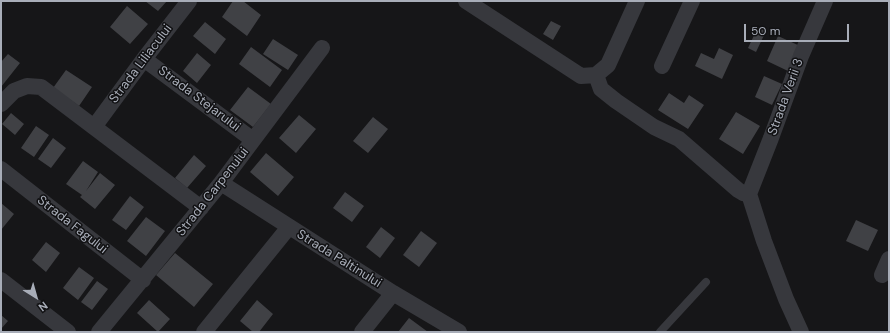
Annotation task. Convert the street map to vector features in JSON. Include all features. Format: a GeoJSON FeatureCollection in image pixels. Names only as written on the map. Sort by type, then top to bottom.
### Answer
{"type":"FeatureCollection","features":[{"type":"Feature","properties":{"kind":"street","name":"Strada Liliacului"},"geometry":{"type":"LineString","coordinates":[[94,127],[189,1]]}},
{"type":"Feature","properties":{"kind":"street"},"geometry":{"type":"LineString","coordinates":[[475,4],[581,76],[596,76],[608,65],[637,1]]}},
{"type":"Feature","properties":{"kind":"street"},"geometry":{"type":"LineString","coordinates":[[662,66],[692,1]]}},
{"type":"Feature","properties":{"kind":"street","name":"Strada Verii 3"},"geometry":{"type":"LineString","coordinates":[[749,194],[801,56],[825,1]]}},
{"type":"Feature","properties":{"kind":"street","name":"Strada Carpenului"},"geometry":{"type":"LineString","coordinates":[[99,332],[221,183],[322,48]]}},
{"type":"Feature","properties":{"kind":"street","name":"Strada Stejarului"},"geometry":{"type":"LineString","coordinates":[[144,59],[253,140]]}},
{"type":"Feature","properties":{"kind":"street"},"geometry":{"type":"LineString","coordinates":[[596,76],[601,89],[616,101],[654,127],[679,139],[738,190],[749,194],[764,241],[783,292],[801,332]]}},
{"type":"Feature","properties":{"kind":"street"},"geometry":{"type":"LineString","coordinates":[[1,104],[14,91],[27,86],[41,87],[201,208]]}},
{"type":"Feature","properties":{"kind":"street","name":"Strada Fagului"},"geometry":{"type":"LineString","coordinates":[[1,170],[143,280]]}},
{"type":"Feature","properties":{"kind":"street","name":"Strada Paltinului"},"geometry":{"type":"LineString","coordinates":[[221,183],[393,293],[459,332]]}},
{"type":"Feature","properties":{"kind":"street"},"geometry":{"type":"LineString","coordinates":[[204,332],[289,227]]}},
{"type":"Feature","properties":{"kind":"street"},"geometry":{"type":"LineString","coordinates":[[882,275],[889,259]]}},
{"type":"Feature","properties":{"kind":"street"},"geometry":{"type":"LineString","coordinates":[[1,280],[68,332]]}},
{"type":"Feature","properties":{"kind":"street"},"geometry":{"type":"LineString","coordinates":[[362,332],[393,293]]}},
{"type":"Feature","properties":{"kind":"lane"},"geometry":{"type":"LineString","coordinates":[[660,332],[706,282]]}},
{"type":"Feature","properties":{"kind":"building"},"geometry":{"type":"Polygon","coordinates":[[[145,1],[167,1],[158,11],[145,1]]]}},
{"type":"Feature","properties":{"kind":"building"},"geometry":{"type":"Polygon","coordinates":[[[233,1],[243,1],[261,15],[247,36],[222,17],[233,1]]]}},
{"type":"Feature","properties":{"kind":"building"},"geometry":{"type":"Polygon","coordinates":[[[127,6],[148,24],[130,44],[110,27],[127,6]]]}},
{"type":"Feature","properties":{"kind":"building"},"geometry":{"type":"Polygon","coordinates":[[[551,21],[561,26],[553,40],[543,34],[551,21]]]}},
{"type":"Feature","properties":{"kind":"building"},"geometry":{"type":"Polygon","coordinates":[[[205,22],[226,39],[215,54],[193,36],[205,22]]]}},
{"type":"Feature","properties":{"kind":"building"},"geometry":{"type":"Polygon","coordinates":[[[758,27],[766,31],[756,52],[748,48],[758,27]]]}},
{"type":"Feature","properties":{"kind":"building"},"geometry":{"type":"Polygon","coordinates":[[[778,36],[800,46],[788,71],[767,61],[778,36]]]}},
{"type":"Feature","properties":{"kind":"building"},"geometry":{"type":"Polygon","coordinates":[[[273,39],[298,55],[288,70],[263,54],[273,39]]]}},
{"type":"Feature","properties":{"kind":"building"},"geometry":{"type":"Polygon","coordinates":[[[251,47],[282,70],[270,87],[239,64],[251,47]]]}},
{"type":"Feature","properties":{"kind":"building"},"geometry":{"type":"Polygon","coordinates":[[[719,48],[733,55],[722,79],[695,66],[701,53],[714,59],[719,48]]]}},
{"type":"Feature","properties":{"kind":"building"},"geometry":{"type":"Polygon","coordinates":[[[197,53],[211,65],[197,83],[183,71],[197,53]]]}},
{"type":"Feature","properties":{"kind":"building"},"geometry":{"type":"Polygon","coordinates":[[[8,54],[20,63],[1,87],[1,62],[8,54]]]}},
{"type":"Feature","properties":{"kind":"building"},"geometry":{"type":"Polygon","coordinates":[[[66,70],[92,87],[79,106],[53,88],[66,70]]]}},
{"type":"Feature","properties":{"kind":"building"},"geometry":{"type":"Polygon","coordinates":[[[764,76],[782,84],[772,105],[755,97],[764,76]]]}},
{"type":"Feature","properties":{"kind":"building"},"geometry":{"type":"Polygon","coordinates":[[[248,87],[271,104],[253,127],[230,110],[248,87]]]}},
{"type":"Feature","properties":{"kind":"building"},"geometry":{"type":"Polygon","coordinates":[[[669,93],[684,103],[689,95],[704,105],[688,129],[658,110],[669,93]]]}},
{"type":"Feature","properties":{"kind":"building"},"geometry":{"type":"Polygon","coordinates":[[[736,112],[760,126],[743,154],[719,139],[736,112]]]}},
{"type":"Feature","properties":{"kind":"building"},"geometry":{"type":"Polygon","coordinates":[[[11,113],[24,124],[15,135],[2,124],[11,113]]]}},
{"type":"Feature","properties":{"kind":"building"},"geometry":{"type":"Polygon","coordinates":[[[299,115],[316,129],[296,153],[279,138],[299,115]]]}},
{"type":"Feature","properties":{"kind":"building"},"geometry":{"type":"Polygon","coordinates":[[[373,117],[388,129],[368,153],[353,141],[373,117]]]}},
{"type":"Feature","properties":{"kind":"building"},"geometry":{"type":"Polygon","coordinates":[[[36,126],[49,135],[34,157],[21,148],[36,126]]]}},
{"type":"Feature","properties":{"kind":"building"},"geometry":{"type":"Polygon","coordinates":[[[53,138],[66,148],[51,168],[38,159],[53,138]]]}},
{"type":"Feature","properties":{"kind":"building"},"geometry":{"type":"Polygon","coordinates":[[[266,153],[294,177],[278,196],[250,172],[266,153]]]}},
{"type":"Feature","properties":{"kind":"building"},"geometry":{"type":"Polygon","coordinates":[[[194,155],[206,166],[187,188],[175,178],[194,155]]]}},
{"type":"Feature","properties":{"kind":"building"},"geometry":{"type":"Polygon","coordinates":[[[83,161],[98,172],[86,191],[100,173],[115,185],[95,209],[80,197],[82,195],[66,184],[83,161]]]}},
{"type":"Feature","properties":{"kind":"building"},"geometry":{"type":"Polygon","coordinates":[[[345,192],[364,206],[352,222],[333,208],[345,192]]]}},
{"type":"Feature","properties":{"kind":"building"},"geometry":{"type":"Polygon","coordinates":[[[130,196],[144,207],[126,230],[112,220],[130,196]]]}},
{"type":"Feature","properties":{"kind":"building"},"geometry":{"type":"Polygon","coordinates":[[[1,203],[14,214],[1,230],[1,203]]]}},
{"type":"Feature","properties":{"kind":"building"},"geometry":{"type":"Polygon","coordinates":[[[146,217],[165,231],[146,256],[127,241],[146,217]]]}},
{"type":"Feature","properties":{"kind":"building"},"geometry":{"type":"Polygon","coordinates":[[[856,220],[878,230],[868,251],[846,241],[856,220]]]}},
{"type":"Feature","properties":{"kind":"building"},"geometry":{"type":"Polygon","coordinates":[[[381,227],[395,238],[380,258],[366,247],[381,227]]]}},
{"type":"Feature","properties":{"kind":"building"},"geometry":{"type":"Polygon","coordinates":[[[421,231],[437,243],[419,267],[403,255],[421,231]]]}},
{"type":"Feature","properties":{"kind":"building"},"geometry":{"type":"Polygon","coordinates":[[[46,242],[60,253],[46,272],[32,260],[46,242]]]}},
{"type":"Feature","properties":{"kind":"building"},"geometry":{"type":"Polygon","coordinates":[[[175,253],[213,284],[194,307],[156,275],[175,253]]]}},
{"type":"Feature","properties":{"kind":"building"},"geometry":{"type":"Polygon","coordinates":[[[79,267],[94,278],[78,300],[63,288],[79,267]]]}},
{"type":"Feature","properties":{"kind":"building"},"geometry":{"type":"Polygon","coordinates":[[[97,281],[108,289],[92,310],[81,302],[97,281]]]}},
{"type":"Feature","properties":{"kind":"building"},"geometry":{"type":"Polygon","coordinates":[[[149,300],[170,319],[158,332],[137,313],[149,300]]]}},
{"type":"Feature","properties":{"kind":"building"},"geometry":{"type":"Polygon","coordinates":[[[257,300],[273,314],[259,332],[253,332],[240,321],[257,300]]]}},
{"type":"Feature","properties":{"kind":"building"},"geometry":{"type":"Polygon","coordinates":[[[1,315],[8,321],[1,329],[1,315]]]}},
{"type":"Feature","properties":{"kind":"building"},"geometry":{"type":"Polygon","coordinates":[[[409,318],[428,332],[398,332],[409,318]]]}}]}
